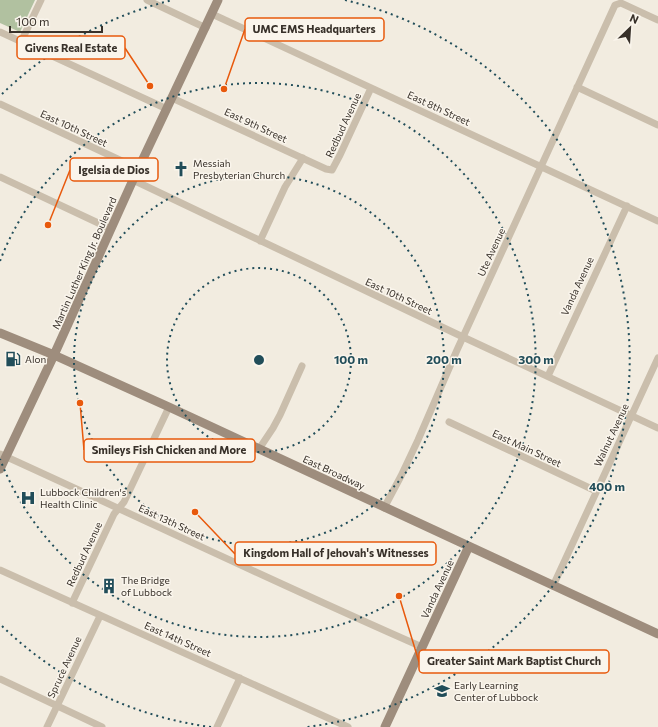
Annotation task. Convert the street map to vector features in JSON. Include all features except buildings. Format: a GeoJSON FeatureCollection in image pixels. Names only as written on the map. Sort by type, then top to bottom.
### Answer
{"type":"FeatureCollection","features":[{"type":"Feature","properties":{"kind":"main road","name":"Martin Luther King Jr. Boulevard"},"geometry":{"type":"LineString","coordinates":[[0,469],[3,455],[54,355],[218,0]]}},
{"type":"Feature","properties":{"kind":"main road","name":"East Broadway"},"geometry":{"type":"LineString","coordinates":[[0,333],[54,355],[169,407],[658,634]]}},
{"type":"Feature","properties":{"kind":"main road","name":"Vanda Avenue"},"geometry":{"type":"LineString","coordinates":[[385,727],[469,546]]}},
{"type":"Feature","properties":{"kind":"street"},"geometry":{"type":"LineString","coordinates":[[21,42],[41,0]]}},
{"type":"Feature","properties":{"kind":"street"},"geometry":{"type":"LineString","coordinates":[[147,0],[206,28]]}},
{"type":"Feature","properties":{"kind":"street","name":"Ute Avenue"},"geometry":{"type":"LineString","coordinates":[[384,508],[412,454],[463,337],[615,5],[621,4],[658,20]]}},
{"type":"Feature","properties":{"kind":"street","name":"East 8th Street"},"geometry":{"type":"LineString","coordinates":[[212,14],[658,220]]}},
{"type":"Feature","properties":{"kind":"street"},"geometry":{"type":"LineString","coordinates":[[0,32],[167,109]]}},
{"type":"Feature","properties":{"kind":"street"},"geometry":{"type":"LineString","coordinates":[[577,87],[658,125]]}},
{"type":"Feature","properties":{"kind":"street","name":"Redbud Avenue"},"geometry":{"type":"LineString","coordinates":[[332,170],[371,88]]}},
{"type":"Feature","properties":{"kind":"street","name":"East 9th Street"},"geometry":{"type":"LineString","coordinates":[[172,98],[326,169],[332,170]]}},
{"type":"Feature","properties":{"kind":"street","name":"East 10th Street"},"geometry":{"type":"LineString","coordinates":[[0,104],[139,169]]}},
{"type":"Feature","properties":{"kind":"street"},"geometry":{"type":"LineString","coordinates":[[260,241],[285,187],[303,158]]}},
{"type":"Feature","properties":{"kind":"street"},"geometry":{"type":"LineString","coordinates":[[0,177],[111,229]]}},
{"type":"Feature","properties":{"kind":"street","name":"East 10th Street"},"geometry":{"type":"LineString","coordinates":[[134,180],[260,241],[658,428]]}},
{"type":"Feature","properties":{"kind":"street","name":"Vanda Avenue"},"geometry":{"type":"LineString","coordinates":[[548,376],[627,206]]}},
{"type":"Feature","properties":{"kind":"street","name":"Walnut Avenue"},"geometry":{"type":"LineString","coordinates":[[553,586],[658,358]]}},
{"type":"Feature","properties":{"kind":"street"},"geometry":{"type":"LineString","coordinates":[[259,449],[277,422],[302,366]]}},
{"type":"Feature","properties":{"kind":"street","name":"Redbud Avenue"},"geometry":{"type":"LineString","coordinates":[[72,603],[114,514],[124,502],[169,407]]}},
{"type":"Feature","properties":{"kind":"street","name":"East Main Street"},"geometry":{"type":"LineString","coordinates":[[449,422],[596,491]]}},
{"type":"Feature","properties":{"kind":"street","name":"East 13th Street"},"geometry":{"type":"LineString","coordinates":[[3,455],[348,615],[422,647]]}},
{"type":"Feature","properties":{"kind":"street","name":"East 14th Street"},"geometry":{"type":"LineString","coordinates":[[0,570],[348,727]]}},
{"type":"Feature","properties":{"kind":"street","name":"Spruce Avenue"},"geometry":{"type":"LineString","coordinates":[[47,727],[100,616]]}},
{"type":"Feature","properties":{"kind":"street"},"geometry":{"type":"LineString","coordinates":[[217,727],[240,678]]}},
{"type":"Feature","properties":{"kind":"street"},"geometry":{"type":"LineString","coordinates":[[0,679],[102,727]]}},
{"type":"Feature","properties":{"kind":"green space"},"geometry":{"type":"Polygon","coordinates":[[[0,0],[35,0],[20,32],[0,23],[0,0]]]}},
{"type":"Feature","properties":{"kind":"place","name":"Givens Real Estate"},"geometry":{"type":"Point","coordinates":[150,86]}},
{"type":"Feature","properties":{"kind":"place","name":"UMC EMS Headquarters"},"geometry":{"type":"Point","coordinates":[224,89]}},
{"type":"Feature","properties":{"kind":"place","name":"Messiah Presbyterian Church"},"geometry":{"type":"Point","coordinates":[181,169]}},
{"type":"Feature","properties":{"kind":"place","name":"Igelsia de Dios"},"geometry":{"type":"Point","coordinates":[48,225]}},
{"type":"Feature","properties":{"kind":"place","name":"Alon"},"geometry":{"type":"Point","coordinates":[13,359]}},
{"type":"Feature","properties":{"kind":"place","name":"Smileys Fish Chicken and More"},"geometry":{"type":"Point","coordinates":[80,403]}},
{"type":"Feature","properties":{"kind":"place","name":"Lubbock Children's Health Clinic"},"geometry":{"type":"Point","coordinates":[28,498]}},
{"type":"Feature","properties":{"kind":"place","name":"Kingdom Hall of Jehovah's Witnesses"},"geometry":{"type":"Point","coordinates":[195,512]}},
{"type":"Feature","properties":{"kind":"place","name":"The Bridge of Lubbock"},"geometry":{"type":"Point","coordinates":[109,586]}},
{"type":"Feature","properties":{"kind":"place","name":"Greater Saint Mark Baptist Church"},"geometry":{"type":"Point","coordinates":[399,596]}},
{"type":"Feature","properties":{"kind":"place","name":"Early Learning Center of Lubbock"},"geometry":{"type":"Point","coordinates":[442,691]}}]}
